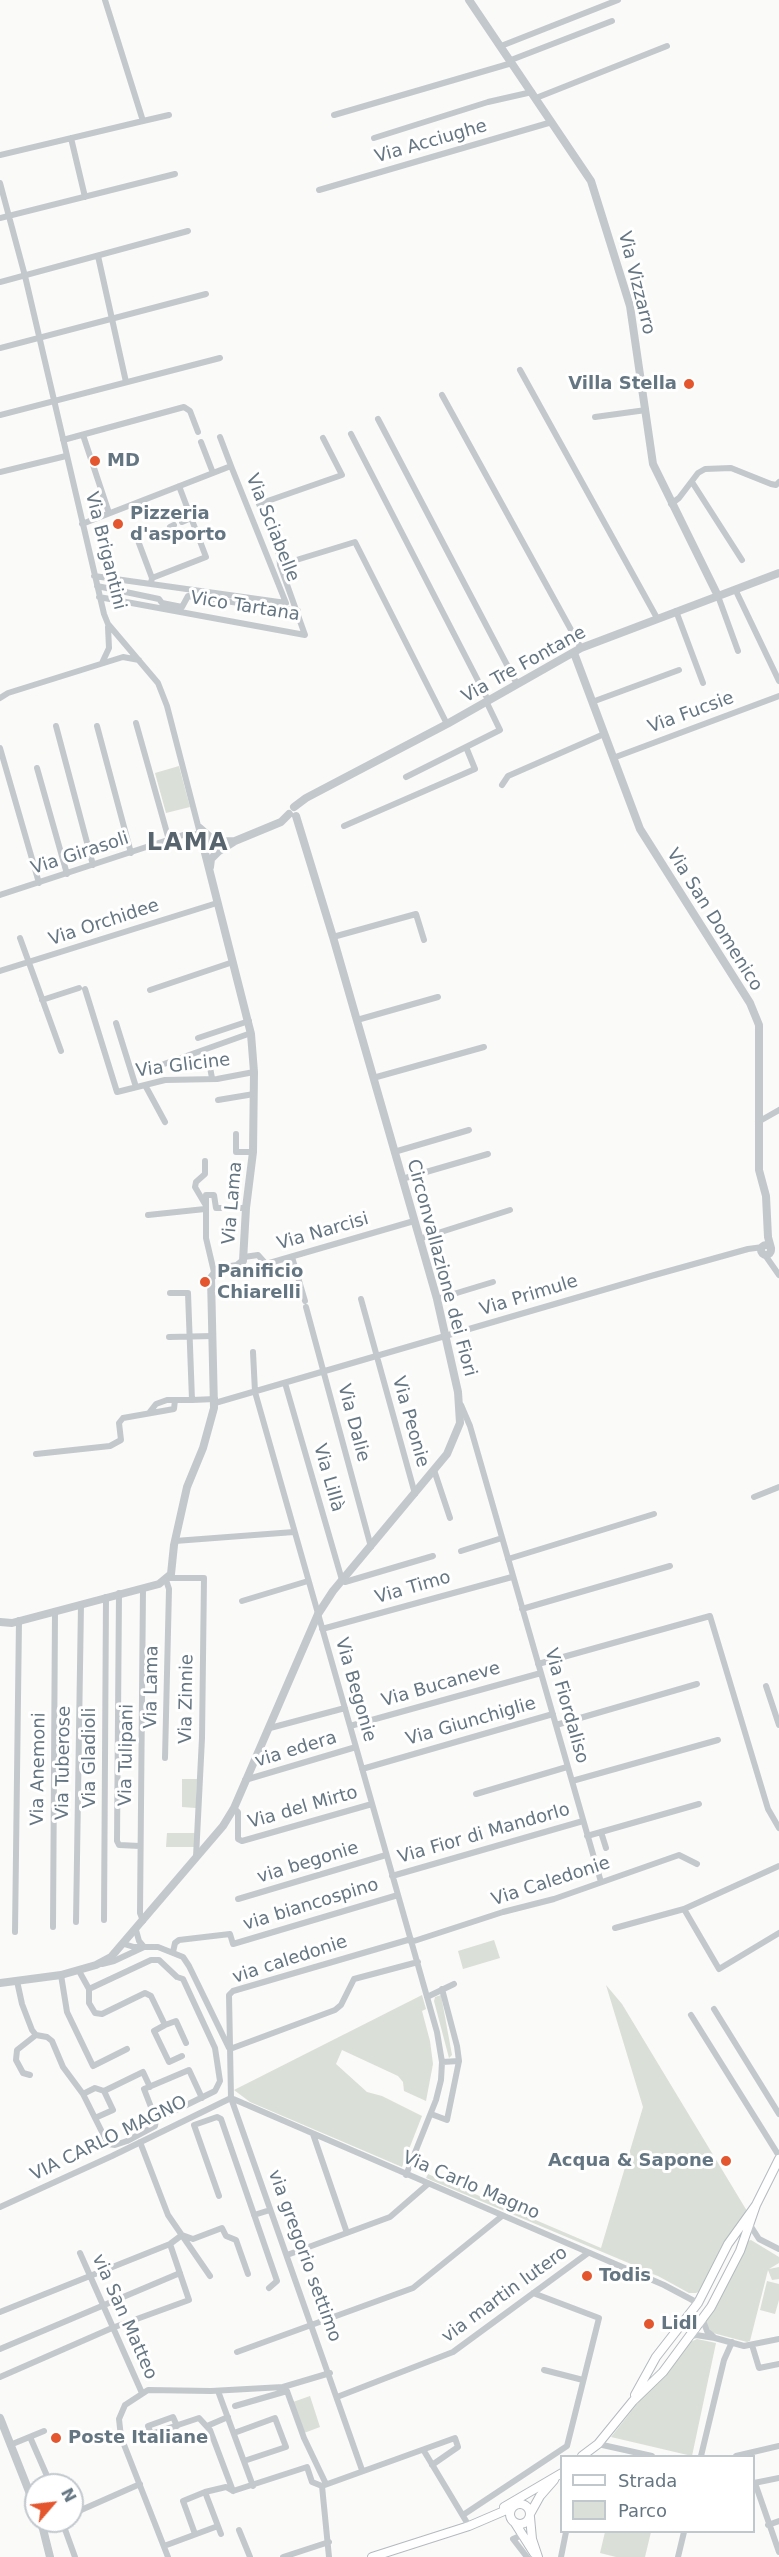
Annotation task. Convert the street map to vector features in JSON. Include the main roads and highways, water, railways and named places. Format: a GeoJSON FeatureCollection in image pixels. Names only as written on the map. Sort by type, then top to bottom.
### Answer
{"type":"FeatureCollection","features":[{"type":"Feature","properties":{"kind":"main road"},"geometry":{"type":"LineString","coordinates":[[584,2455],[598,2444],[633,2401],[666,2366],[711,2307],[744,2241],[756,2205],[779,2158]]}},
{"type":"Feature","properties":{"kind":"main road"},"geometry":{"type":"LineString","coordinates":[[633,2401],[656,2357],[698,2303],[728,2244],[756,2205]]}},
{"type":"Feature","properties":{"kind":"main road"},"geometry":{"type":"LineString","coordinates":[[724,2254],[733,2248],[736,2251],[736,2258]]}},
{"type":"Feature","properties":{"kind":"main road"},"geometry":{"type":"LineString","coordinates":[[656,2357],[657,2368],[661,2369],[666,2366]]}},
{"type":"Feature","properties":{"kind":"main road"},"geometry":{"type":"LineString","coordinates":[[473,2524],[529,2499],[560,2473]]}},
{"type":"Feature","properties":{"kind":"main road"},"geometry":{"type":"LineString","coordinates":[[372,2557],[473,2524],[499,2518],[524,2524],[546,2489],[560,2473]]}},
{"type":"Feature","properties":{"kind":"main road"},"geometry":{"type":"LineString","coordinates":[[473,2524],[560,2473]]}},
{"type":"Feature","properties":{"kind":"main road"},"geometry":{"type":"LineString","coordinates":[[515,2506],[528,2508],[532,2539],[538,2557]]}},
{"type":"Feature","properties":{"kind":"main road"},"geometry":{"type":"LineString","coordinates":[[515,2506],[509,2515],[538,2557]]}},
{"type":"Feature","properties":{"kind":"place","name":"Villa Stella"},"geometry":{"type":"Point","coordinates":[689,384]}},
{"type":"Feature","properties":{"kind":"place","name":"MD"},"geometry":{"type":"Point","coordinates":[95,461]}},
{"type":"Feature","properties":{"kind":"place","name":"Pizzeria d'asporto"},"geometry":{"type":"Point","coordinates":[118,524]}},
{"type":"Feature","properties":{"kind":"place","name":"Panificio Chiarelli"},"geometry":{"type":"Point","coordinates":[205,1282]}},
{"type":"Feature","properties":{"kind":"place","name":"Acqua & Sapone"},"geometry":{"type":"Point","coordinates":[726,2161]}},
{"type":"Feature","properties":{"kind":"place","name":"Todis"},"geometry":{"type":"Point","coordinates":[587,2276]}},
{"type":"Feature","properties":{"kind":"place","name":"Lidl"},"geometry":{"type":"Point","coordinates":[649,2324]}},
{"type":"Feature","properties":{"kind":"place","name":"Poste Italiane"},"geometry":{"type":"Point","coordinates":[56,2438]}},
{"type":"Feature","properties":{"kind":"district","name":"LAMA"},"geometry":{"type":"Point","coordinates":[188,844]}}]}
